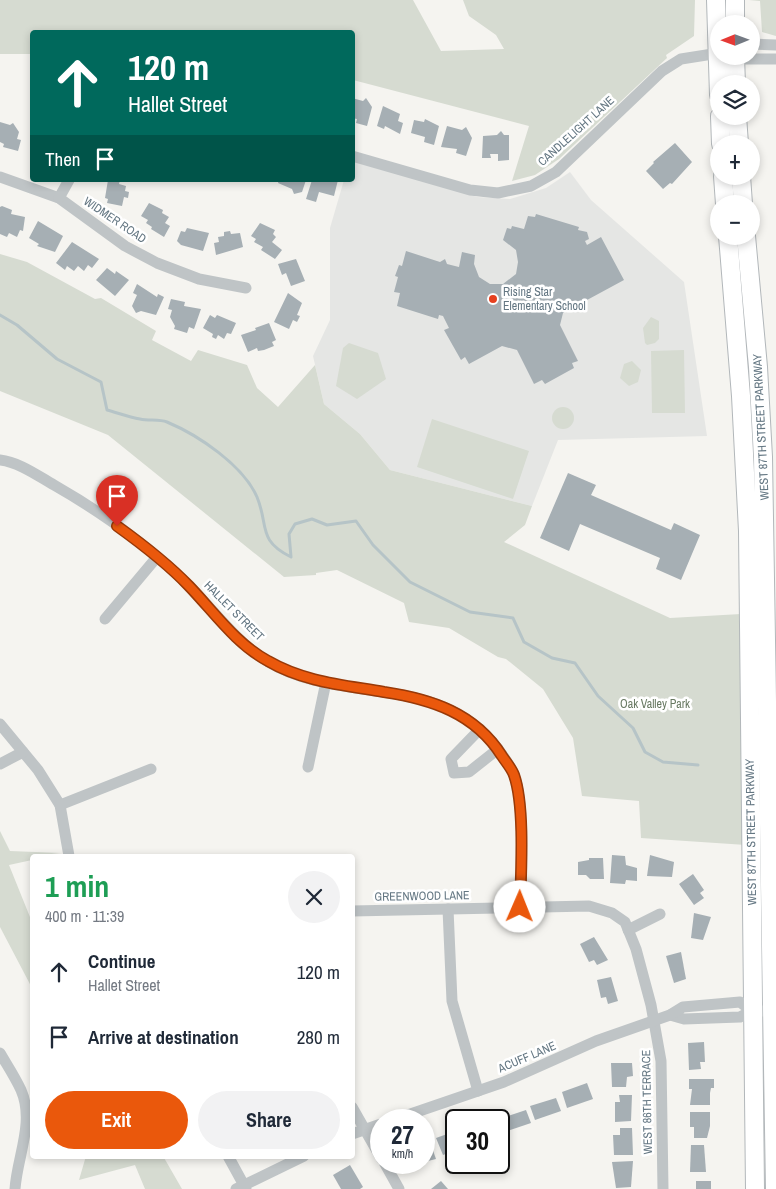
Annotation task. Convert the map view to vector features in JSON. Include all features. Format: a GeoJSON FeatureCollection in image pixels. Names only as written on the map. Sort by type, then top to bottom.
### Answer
{"type":"FeatureCollection","features":[{"type":"Feature","properties":{"kind":"main road"},"geometry":{"type":"LineString","coordinates":[[716,0],[717,15]]}},
{"type":"Feature","properties":{"kind":"main road"},"geometry":{"type":"LineString","coordinates":[[735,0],[735,15]]}},
{"type":"Feature","properties":{"kind":"main road","name":"WEST 87TH STREET PARKWAY"},"geometry":{"type":"LineString","coordinates":[[729,245],[741,396],[763,530],[752,1011],[755,1189]]}},
{"type":"Feature","properties":{"kind":"main road","name":"WEST 87TH STREET PARKWAY"},"geometry":{"type":"LineString","coordinates":[[747,245],[758,367],[776,1189]]}},
{"type":"Feature","properties":{"kind":"street"},"geometry":{"type":"LineString","coordinates":[[760,44],[776,45]]}},
{"type":"Feature","properties":{"kind":"street","name":"CANDLELIGHT LANE"},"geometry":{"type":"LineString","coordinates":[[355,157],[470,190],[498,193],[531,186],[556,172],[662,71],[681,59],[710,54]]}},
{"type":"Feature","properties":{"kind":"street"},"geometry":{"type":"LineString","coordinates":[[760,59],[776,60]]}},
{"type":"Feature","properties":{"kind":"street","name":"WIDMER ROAD"},"geometry":{"type":"LineString","coordinates":[[0,177],[59,198],[125,246],[157,263],[198,279],[246,288]]}},
{"type":"Feature","properties":{"kind":"street"},"geometry":{"type":"LineString","coordinates":[[59,198],[67,182]]}},
{"type":"Feature","properties":{"kind":"street","name":"HALLET STREET"},"geometry":{"type":"LineString","coordinates":[[0,460],[34,474],[89,505],[157,557],[188,584],[249,648],[267,661],[300,677],[425,699],[463,716],[480,729]]}},
{"type":"Feature","properties":{"kind":"street"},"geometry":{"type":"LineString","coordinates":[[105,619],[157,557]]}},
{"type":"Feature","properties":{"kind":"street"},"geometry":{"type":"LineString","coordinates":[[308,767],[326,682]]}},
{"type":"Feature","properties":{"kind":"street"},"geometry":{"type":"LineString","coordinates":[[0,724],[38,770],[60,806],[69,854]]}},
{"type":"Feature","properties":{"kind":"street"},"geometry":{"type":"LineString","coordinates":[[498,749],[469,772],[454,773],[451,759],[480,729],[498,749],[514,775],[520,810],[520,907]]}},
{"type":"Feature","properties":{"kind":"street"},"geometry":{"type":"LineString","coordinates":[[0,764],[23,752]]}},
{"type":"Feature","properties":{"kind":"street"},"geometry":{"type":"LineString","coordinates":[[60,806],[151,769]]}},
{"type":"Feature","properties":{"kind":"street","name":"GREENWOOD LANE"},"geometry":{"type":"LineString","coordinates":[[355,911],[589,906],[601,908],[624,922],[628,930]]}},
{"type":"Feature","properties":{"kind":"street"},"geometry":{"type":"LineString","coordinates":[[448,909],[452,1001],[478,1091]]}},
{"type":"Feature","properties":{"kind":"street"},"geometry":{"type":"LineString","coordinates":[[628,930],[660,914]]}},
{"type":"Feature","properties":{"kind":"street","name":"WEST 86TH TERRACE"},"geometry":{"type":"LineString","coordinates":[[628,930],[636,949],[654,1020],[661,1062],[663,1189]]}},
{"type":"Feature","properties":{"kind":"street","name":"ACUFF LANE"},"geometry":{"type":"LineString","coordinates":[[425,1109],[540,1068],[596,1041],[654,1020],[670,1016],[684,1019],[740,1017],[752,1011],[772,1011]]}},
{"type":"Feature","properties":{"kind":"street"},"geometry":{"type":"LineString","coordinates":[[0,1053],[21,1090],[26,1112],[24,1141],[15,1189]]}},
{"type":"Feature","properties":{"kind":"street"},"geometry":{"type":"LineString","coordinates":[[355,1112],[370,1139]]}},
{"type":"Feature","properties":{"kind":"street"},"geometry":{"type":"LineString","coordinates":[[355,1133],[370,1128]]}},
{"type":"Feature","properties":{"kind":"street"},"geometry":{"type":"LineString","coordinates":[[229,1159],[242,1188],[298,1159]]}},
{"type":"Feature","properties":{"kind":"street"},"geometry":{"type":"LineString","coordinates":[[391,1174],[399,1189]]}},
{"type":"Feature","properties":{"kind":"shaded area"},"geometry":{"type":"Polygon","coordinates":[[[355,161],[477,197],[510,199],[546,188],[570,172],[591,200],[684,282],[707,436],[558,440],[532,506],[390,470],[360,434],[324,404],[313,356],[330,320],[330,228],[343,182],[355,182],[355,161]]]}},
{"type":"Feature","properties":{"kind":"green space"},"geometry":{"type":"Polygon","coordinates":[[[0,0],[413,0],[441,51],[504,49],[496,35],[469,16],[463,0],[695,0],[694,36],[666,55],[667,58],[559,159],[535,175],[512,181],[529,126],[355,81],[355,30],[30,30],[30,54],[0,54],[0,0]]]}},
{"type":"Feature","properties":{"kind":"green space"},"geometry":{"type":"Polygon","coordinates":[[[749,0],[776,0],[776,36],[762,32],[760,1],[749,0]]]}},
{"type":"Feature","properties":{"kind":"green space","name":"Oak Valley Park"},"geometry":{"type":"Polygon","coordinates":[[[0,254],[27,262],[95,299],[101,298],[156,331],[152,340],[191,361],[198,350],[247,365],[257,388],[278,407],[315,365],[324,404],[360,434],[390,470],[532,506],[525,525],[504,542],[670,618],[741,614],[746,845],[641,838],[639,801],[582,796],[573,738],[543,689],[506,659],[498,657],[449,628],[409,622],[404,603],[337,570],[316,573],[316,575],[284,577],[108,435],[0,391],[0,254]]]}},
{"type":"Feature","properties":{"kind":"green space"},"geometry":{"type":"Polygon","coordinates":[[[651,317],[659,321],[659,339],[655,343],[647,345],[643,328],[651,317]]]}},
{"type":"Feature","properties":{"kind":"green space"},"geometry":{"type":"Polygon","coordinates":[[[349,343],[378,353],[386,379],[357,399],[336,386],[343,348],[349,343]]]}},
{"type":"Feature","properties":{"kind":"green space"},"geometry":{"type":"Polygon","coordinates":[[[684,350],[685,413],[652,413],[651,351],[684,350]]]}},
{"type":"Feature","properties":{"kind":"green space"},"geometry":{"type":"Polygon","coordinates":[[[632,361],[641,370],[638,382],[629,386],[620,378],[624,364],[632,361]]]}},
{"type":"Feature","properties":{"kind":"green space"},"geometry":{"type":"Polygon","coordinates":[[[563,407],[571,410],[574,418],[571,426],[563,429],[555,426],[552,418],[555,410],[563,407]]]}},
{"type":"Feature","properties":{"kind":"green space"},"geometry":{"type":"Polygon","coordinates":[[[432,419],[529,451],[513,499],[417,467],[432,419]]]}},
{"type":"Feature","properties":{"kind":"green space"},"geometry":{"type":"Polygon","coordinates":[[[0,831],[10,851],[61,853],[30,854],[30,860],[9,865],[30,917],[30,984],[0,927],[0,831]]]}},
{"type":"Feature","properties":{"kind":"green space"},"geometry":{"type":"Polygon","coordinates":[[[85,1159],[165,1159],[182,1189],[145,1189],[135,1165],[79,1180],[85,1159]]]}},
{"type":"Feature","properties":{"kind":"building"},"geometry":{"type":"Polygon","coordinates":[[[366,98],[372,107],[367,126],[356,123],[357,119],[355,119],[355,99],[363,101],[366,98]]]}},
{"type":"Feature","properties":{"kind":"building"},"geometry":{"type":"Polygon","coordinates":[[[383,106],[400,114],[398,121],[403,123],[400,134],[385,126],[384,129],[377,126],[383,106]]]}},
{"type":"Feature","properties":{"kind":"building"},"geometry":{"type":"Polygon","coordinates":[[[425,119],[439,126],[434,145],[424,142],[425,137],[411,133],[414,120],[424,122],[425,119]]]}},
{"type":"Feature","properties":{"kind":"building"},"geometry":{"type":"Polygon","coordinates":[[[0,122],[10,125],[13,123],[19,132],[17,139],[21,140],[18,151],[3,147],[4,144],[0,142],[0,122]]]}},
{"type":"Feature","properties":{"kind":"building"},"geometry":{"type":"Polygon","coordinates":[[[447,126],[462,130],[466,127],[472,138],[466,156],[456,153],[457,149],[441,147],[447,126]]]}},
{"type":"Feature","properties":{"kind":"building"},"geometry":{"type":"Polygon","coordinates":[[[501,131],[504,135],[509,135],[509,160],[498,161],[498,154],[490,154],[491,158],[482,158],[483,136],[497,135],[501,131]]]}},
{"type":"Feature","properties":{"kind":"building"},"geometry":{"type":"Polygon","coordinates":[[[675,143],[692,162],[672,184],[670,183],[663,189],[646,171],[653,162],[675,143]]]}},
{"type":"Feature","properties":{"kind":"building"},"geometry":{"type":"Polygon","coordinates":[[[108,182],[120,182],[119,184],[126,186],[125,191],[129,192],[128,198],[124,197],[122,206],[107,203],[108,199],[105,198],[108,182]]]}},
{"type":"Feature","properties":{"kind":"building"},"geometry":{"type":"Polygon","coordinates":[[[305,182],[302,192],[294,194],[292,189],[278,183],[305,182]]]}},
{"type":"Feature","properties":{"kind":"building"},"geometry":{"type":"Polygon","coordinates":[[[311,182],[338,182],[334,196],[319,192],[316,202],[306,199],[311,182]]]}},
{"type":"Feature","properties":{"kind":"building"},"geometry":{"type":"Polygon","coordinates":[[[149,203],[163,210],[162,213],[169,217],[165,223],[170,226],[164,237],[151,229],[152,227],[146,223],[148,220],[141,216],[149,203]]]}},
{"type":"Feature","properties":{"kind":"building"},"geometry":{"type":"Polygon","coordinates":[[[0,207],[12,210],[11,214],[25,217],[23,231],[20,230],[17,237],[9,233],[7,237],[0,234],[0,207]]]}},
{"type":"Feature","properties":{"kind":"building","name":"Rising Star Elementary School"},"geometry":{"type":"Polygon","coordinates":[[[536,214],[579,227],[578,230],[587,232],[589,239],[585,241],[587,245],[601,237],[624,280],[563,313],[560,325],[578,361],[572,363],[574,368],[545,384],[542,380],[534,384],[517,350],[502,346],[469,364],[465,357],[461,360],[444,330],[449,328],[443,316],[439,315],[438,319],[397,306],[400,293],[394,292],[398,277],[395,276],[399,265],[402,266],[406,251],[440,262],[445,259],[447,264],[459,267],[462,252],[475,255],[474,264],[479,277],[490,284],[503,284],[516,274],[518,262],[516,250],[503,240],[507,228],[511,229],[512,226],[524,229],[528,216],[535,217],[536,214]]]}},
{"type":"Feature","properties":{"kind":"building"},"geometry":{"type":"Polygon","coordinates":[[[38,221],[63,236],[55,252],[37,246],[39,244],[29,238],[38,221]]]}},
{"type":"Feature","properties":{"kind":"building"},"geometry":{"type":"Polygon","coordinates":[[[260,223],[275,230],[273,234],[276,237],[272,242],[282,250],[275,259],[261,250],[263,247],[254,242],[256,239],[251,236],[260,223]]]}},
{"type":"Feature","properties":{"kind":"building"},"geometry":{"type":"Polygon","coordinates":[[[187,228],[209,233],[203,251],[181,245],[177,241],[181,231],[185,232],[187,228]]]}},
{"type":"Feature","properties":{"kind":"building"},"geometry":{"type":"Polygon","coordinates":[[[230,231],[231,234],[240,233],[243,247],[216,255],[214,243],[219,242],[218,237],[224,236],[224,232],[230,231]]]}},
{"type":"Feature","properties":{"kind":"building"},"geometry":{"type":"Polygon","coordinates":[[[72,242],[99,259],[92,268],[88,265],[84,271],[78,266],[74,271],[67,266],[65,270],[56,263],[72,242]]]}},
{"type":"Feature","properties":{"kind":"building"},"geometry":{"type":"Polygon","coordinates":[[[296,259],[305,281],[291,286],[286,273],[282,275],[278,264],[296,259]]]}},
{"type":"Feature","properties":{"kind":"building"},"geometry":{"type":"Polygon","coordinates":[[[107,268],[115,274],[116,271],[129,280],[115,296],[96,280],[107,268]]]}},
{"type":"Feature","properties":{"kind":"building"},"geometry":{"type":"Polygon","coordinates":[[[137,284],[157,297],[158,294],[164,297],[156,315],[141,311],[136,313],[132,306],[137,295],[133,293],[137,284]]]}},
{"type":"Feature","properties":{"kind":"building"},"geometry":{"type":"Polygon","coordinates":[[[288,293],[302,303],[297,315],[300,316],[297,322],[293,320],[289,329],[274,322],[288,293]]]}},
{"type":"Feature","properties":{"kind":"building"},"geometry":{"type":"Polygon","coordinates":[[[171,299],[185,302],[184,306],[201,309],[194,329],[189,327],[187,333],[174,329],[175,326],[170,317],[172,310],[168,309],[171,299]]]}},
{"type":"Feature","properties":{"kind":"building"},"geometry":{"type":"Polygon","coordinates":[[[210,315],[215,318],[217,315],[236,323],[231,334],[227,333],[224,339],[218,335],[216,339],[212,337],[213,334],[203,328],[210,315]]]}},
{"type":"Feature","properties":{"kind":"building"},"geometry":{"type":"Polygon","coordinates":[[[269,323],[276,340],[272,342],[274,346],[258,351],[257,348],[248,352],[241,335],[269,323]]]}},
{"type":"Feature","properties":{"kind":"building"},"geometry":{"type":"Polygon","coordinates":[[[568,473],[596,485],[591,495],[671,530],[674,523],[700,535],[681,580],[656,569],[660,558],[580,524],[569,551],[540,538],[568,473]]]}},
{"type":"Feature","properties":{"kind":"building"},"geometry":{"type":"Polygon","coordinates":[[[612,855],[625,856],[626,865],[637,868],[637,881],[626,880],[625,884],[610,883],[612,855]]]}},
{"type":"Feature","properties":{"kind":"building"},"geometry":{"type":"Polygon","coordinates":[[[650,855],[674,862],[672,877],[647,876],[650,855]]]}},
{"type":"Feature","properties":{"kind":"building"},"geometry":{"type":"Polygon","coordinates":[[[589,858],[603,858],[604,879],[590,879],[586,875],[578,875],[578,862],[589,860],[589,858]]]}},
{"type":"Feature","properties":{"kind":"building"},"geometry":{"type":"Polygon","coordinates":[[[693,874],[704,890],[700,893],[704,898],[694,905],[679,884],[693,874]]]}},
{"type":"Feature","properties":{"kind":"building"},"geometry":{"type":"Polygon","coordinates":[[[694,913],[711,917],[703,940],[691,938],[694,913]]]}},
{"type":"Feature","properties":{"kind":"building"},"geometry":{"type":"Polygon","coordinates":[[[594,937],[608,960],[597,965],[594,960],[589,962],[580,944],[594,937]]]}},
{"type":"Feature","properties":{"kind":"building"},"geometry":{"type":"Polygon","coordinates":[[[681,952],[686,979],[674,983],[666,956],[681,952]]]}},
{"type":"Feature","properties":{"kind":"building"},"geometry":{"type":"Polygon","coordinates":[[[611,977],[618,1001],[608,1004],[606,997],[601,998],[597,980],[611,977]]]}},
{"type":"Feature","properties":{"kind":"building"},"geometry":{"type":"Polygon","coordinates":[[[704,1042],[705,1062],[700,1062],[701,1069],[689,1070],[688,1043],[704,1042]]]}},
{"type":"Feature","properties":{"kind":"building"},"geometry":{"type":"Polygon","coordinates":[[[611,1063],[632,1063],[633,1076],[627,1077],[626,1087],[612,1087],[611,1063]]]}},
{"type":"Feature","properties":{"kind":"building"},"geometry":{"type":"Polygon","coordinates":[[[689,1079],[714,1079],[714,1088],[711,1088],[710,1093],[710,1105],[690,1105],[692,1089],[689,1089],[689,1079]]]}},
{"type":"Feature","properties":{"kind":"building"},"geometry":{"type":"Polygon","coordinates":[[[587,1083],[593,1099],[567,1108],[562,1092],[587,1083]]]}},
{"type":"Feature","properties":{"kind":"building"},"geometry":{"type":"Polygon","coordinates":[[[619,1095],[632,1095],[631,1121],[615,1122],[615,1102],[620,1102],[619,1095]]]}},
{"type":"Feature","properties":{"kind":"building"},"geometry":{"type":"Polygon","coordinates":[[[556,1098],[561,1111],[535,1120],[530,1106],[556,1098]]]}},
{"type":"Feature","properties":{"kind":"building"},"geometry":{"type":"Polygon","coordinates":[[[526,1110],[531,1123],[510,1130],[510,1115],[526,1110]]]}},
{"type":"Feature","properties":{"kind":"building"},"geometry":{"type":"Polygon","coordinates":[[[690,1112],[710,1112],[710,1126],[707,1138],[694,1138],[694,1127],[690,1127],[690,1112]]]}},
{"type":"Feature","properties":{"kind":"building"},"geometry":{"type":"Polygon","coordinates":[[[620,1128],[632,1128],[633,1155],[614,1155],[613,1135],[620,1135],[620,1128]]]}},
{"type":"Feature","properties":{"kind":"building"},"geometry":{"type":"Polygon","coordinates":[[[445,1135],[445,1154],[443,1155],[436,1138],[445,1135]]]}},
{"type":"Feature","properties":{"kind":"building"},"geometry":{"type":"Polygon","coordinates":[[[691,1145],[704,1145],[706,1172],[690,1172],[691,1145]]]}},
{"type":"Feature","properties":{"kind":"building"},"geometry":{"type":"Polygon","coordinates":[[[633,1161],[631,1187],[616,1188],[612,1162],[633,1161]]]}},
{"type":"Feature","properties":{"kind":"building"},"geometry":{"type":"Polygon","coordinates":[[[350,1165],[363,1187],[360,1189],[341,1189],[333,1175],[350,1165]]]}},
{"type":"Feature","properties":{"kind":"building"},"geometry":{"type":"Polygon","coordinates":[[[441,1181],[448,1189],[431,1189],[441,1181]]]}},
{"type":"Feature","properties":{"kind":"building"},"geometry":{"type":"Polygon","coordinates":[[[696,1181],[711,1181],[711,1189],[696,1189],[696,1181]]]}},
{"type":"Feature","properties":{"kind":"waterway"},"geometry":{"type":"LineString","coordinates":[[0,315],[17,325],[57,359],[101,382],[107,410],[140,419],[167,422],[218,452],[231,463],[250,485],[261,507],[268,538],[280,551],[291,557],[289,534],[295,524],[312,519],[327,525],[356,521],[373,545],[410,582],[470,612],[513,618],[524,642],[552,658],[575,663],[598,696],[633,728],[645,752],[663,762],[698,765]]}},
{"type":"Feature","properties":{"kind":"place","name":"Rising Star Elementary School"},"geometry":{"type":"Point","coordinates":[493,299]}},
{"type":"Feature","properties":{"kind":"route"},"geometry":{"type":"LineString","coordinates":[[117,526],[145,546],[188,584],[243,643],[267,661],[300,677],[425,699],[463,716],[480,729],[498,749],[514,775],[520,810],[520,907]]}}]}
